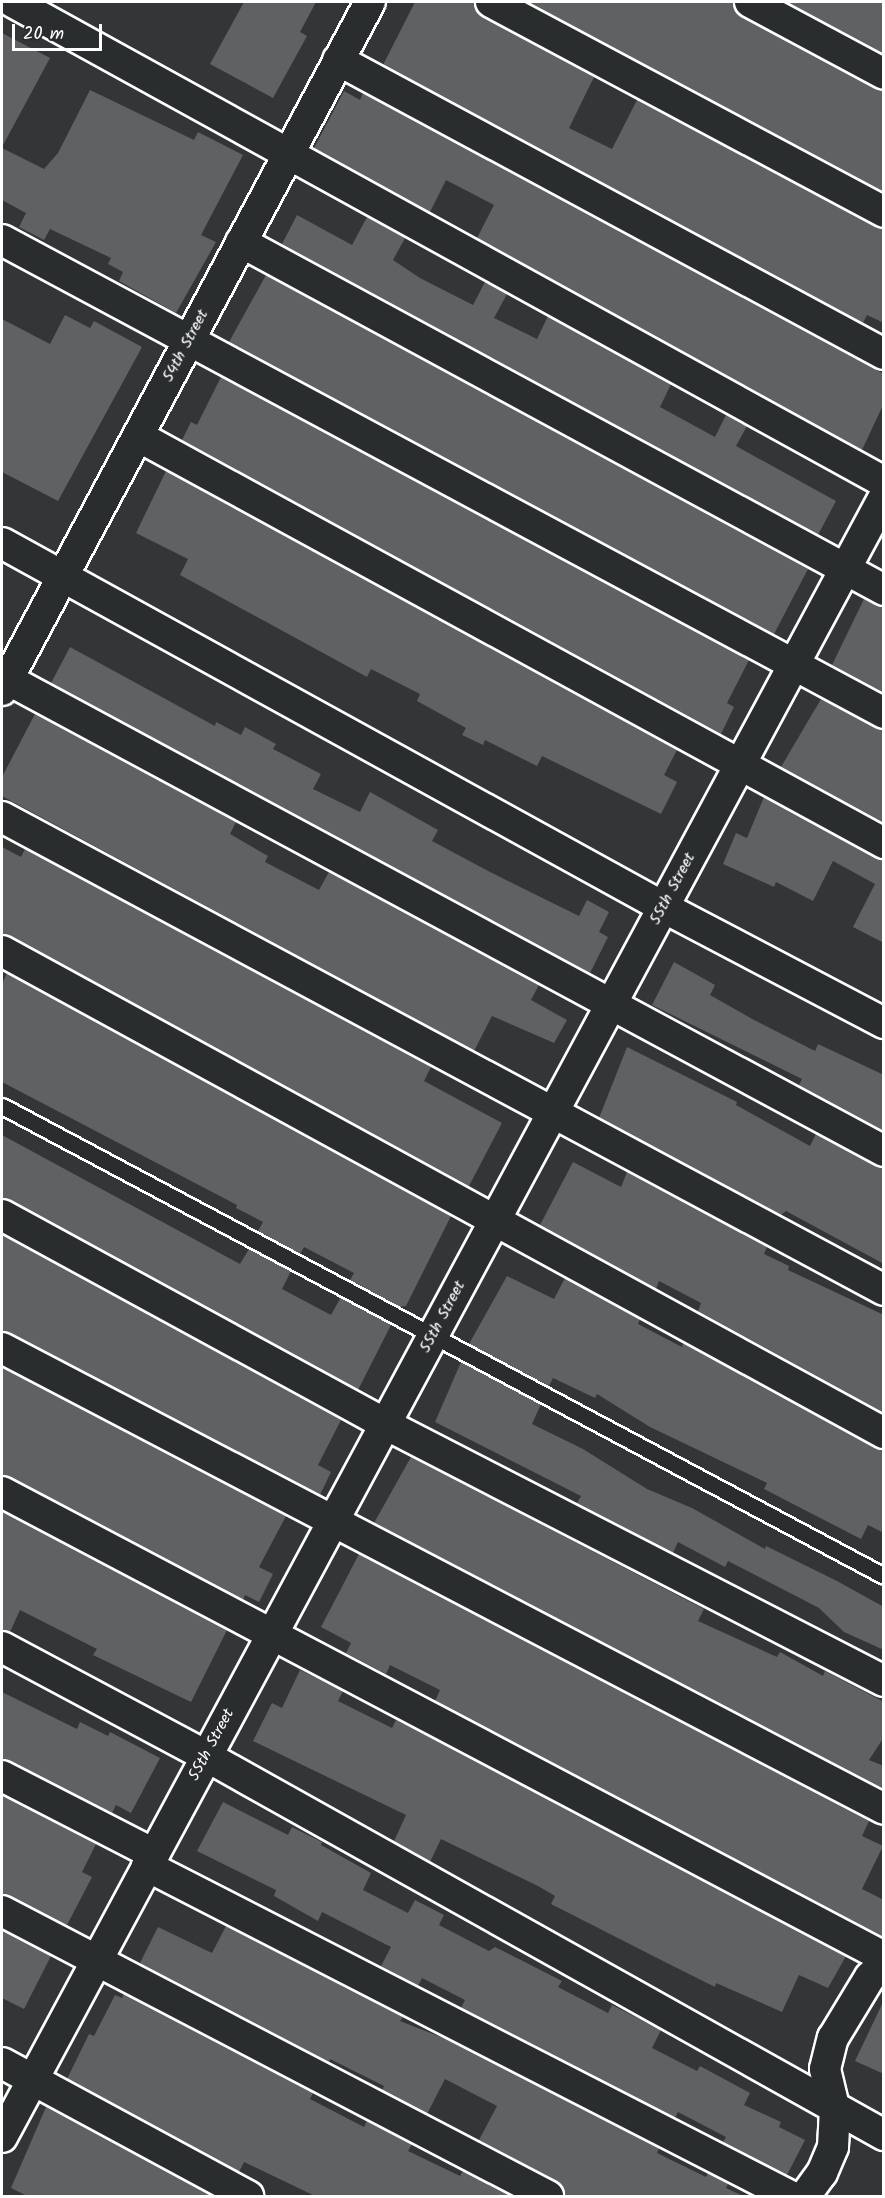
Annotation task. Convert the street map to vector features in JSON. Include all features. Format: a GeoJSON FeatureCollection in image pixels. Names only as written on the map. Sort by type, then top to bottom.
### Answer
{"type":"FeatureCollection","features":[{"type":"Feature","properties":{"kind":"street"},"geometry":{"type":"LineString","coordinates":[[13,2],[884,482]]}},
{"type":"Feature","properties":{"kind":"street","name":"54th Street"},"geometry":{"type":"LineString","coordinates":[[4,685],[370,2]]}},
{"type":"Feature","properties":{"kind":"street"},"geometry":{"type":"LineString","coordinates":[[491,2],[884,212]]}},
{"type":"Feature","properties":{"kind":"street"},"geometry":{"type":"LineString","coordinates":[[750,2],[884,74]]}},
{"type":"Feature","properties":{"kind":"street"},"geometry":{"type":"LineString","coordinates":[[338,60],[884,354]]}},
{"type":"Feature","properties":{"kind":"street"},"geometry":{"type":"LineString","coordinates":[[2,240],[190,338],[884,713]]}},
{"type":"Feature","properties":{"kind":"street"},"geometry":{"type":"LineString","coordinates":[[241,242],[884,590]]}},
{"type":"Feature","properties":{"kind":"street"},"geometry":{"type":"LineString","coordinates":[[138,436],[884,843]]}},
{"type":"Feature","properties":{"kind":"street","name":"55th Street"},"geometry":{"type":"LineString","coordinates":[[2,2137],[884,497]]}},
{"type":"Feature","properties":{"kind":"street"},"geometry":{"type":"LineString","coordinates":[[2,543],[663,907],[884,1023]]}},
{"type":"Feature","properties":{"kind":"street"},"geometry":{"type":"LineString","coordinates":[[4,685],[611,1004],[884,1151]]}},
{"type":"Feature","properties":{"kind":"street"},"geometry":{"type":"LineString","coordinates":[[2,816],[552,1114],[884,1290]]}},
{"type":"Feature","properties":{"kind":"street"},"geometry":{"type":"LineString","coordinates":[[2,951],[884,1433]]}},
{"type":"Feature","properties":{"kind":"street"},"geometry":{"type":"LineString","coordinates":[[2,1215],[385,1424],[884,1681]]}},
{"type":"Feature","properties":{"kind":"street"},"geometry":{"type":"LineString","coordinates":[[2,1348],[884,1809]]}},
{"type":"Feature","properties":{"kind":"street"},"geometry":{"type":"LineString","coordinates":[[2,1492],[884,1957]]}},
{"type":"Feature","properties":{"kind":"street"},"geometry":{"type":"LineString","coordinates":[[2,1647],[206,1756],[835,2111],[884,2135]]}},
{"type":"Feature","properties":{"kind":"street"},"geometry":{"type":"LineString","coordinates":[[2,1776],[154,1854],[147,1866],[790,2196]]}},
{"type":"Feature","properties":{"kind":"street"},"geometry":{"type":"LineString","coordinates":[[2,1911],[548,2196]]}},
{"type":"Feature","properties":{"kind":"street"},"geometry":{"type":"LineString","coordinates":[[805,2196],[822,2173],[833,2147],[835,2111],[825,2069],[833,2038],[870,1977],[884,1963]]}},
{"type":"Feature","properties":{"kind":"street"},"geometry":{"type":"LineString","coordinates":[[2,2063],[248,2196]]}},
{"type":"Feature","properties":{"kind":"lane"},"geometry":{"type":"LineString","coordinates":[[2,1106],[884,1576]]}},
{"type":"Feature","properties":{"kind":"building"},"geometry":{"type":"Polygon","coordinates":[[[244,2],[316,2],[300,32],[307,36],[273,98],[210,64],[244,2]]]}},
{"type":"Feature","properties":{"kind":"building"},"geometry":{"type":"Polygon","coordinates":[[[415,2],[474,2],[483,17],[594,77],[569,128],[612,149],[637,100],[884,229],[884,323],[867,315],[863,323],[383,65],[415,2]]]}},
{"type":"Feature","properties":{"kind":"building"},"geometry":{"type":"Polygon","coordinates":[[[527,2],[733,2],[742,17],[884,91],[884,192],[527,2]]]}},
{"type":"Feature","properties":{"kind":"building"},"geometry":{"type":"Polygon","coordinates":[[[786,2],[884,2],[884,54],[786,2]]]}},
{"type":"Feature","properties":{"kind":"building"},"geometry":{"type":"Polygon","coordinates":[[[2,33],[50,58],[2,147],[2,33]]]}},
{"type":"Feature","properties":{"kind":"building"},"geometry":{"type":"Polygon","coordinates":[[[90,90],[194,140],[198,132],[243,155],[201,235],[216,242],[176,313],[119,281],[123,272],[108,264],[111,258],[50,229],[44,240],[19,227],[26,213],[2,200],[2,148],[44,169],[58,153],[90,90]]]}},
{"type":"Feature","properties":{"kind":"building"},"geometry":{"type":"Polygon","coordinates":[[[344,91],[360,100],[363,93],[884,374],[884,403],[862,450],[477,238],[494,205],[446,180],[430,212],[314,148],[344,91]]]}},
{"type":"Feature","properties":{"kind":"building"},"geometry":{"type":"Polygon","coordinates":[[[297,215],[352,245],[367,217],[405,238],[393,260],[420,278],[473,305],[485,282],[507,294],[494,318],[537,339],[548,316],[671,384],[660,407],[715,437],[726,415],[747,426],[736,446],[836,501],[818,535],[282,244],[297,215]]]}},
{"type":"Feature","properties":{"kind":"building"},"geometry":{"type":"Polygon","coordinates":[[[266,275],[808,569],[774,634],[229,342],[266,275]]]}},
{"type":"Feature","properties":{"kind":"building"},"geometry":{"type":"Polygon","coordinates":[[[65,315],[90,328],[94,321],[142,347],[58,501],[2,472],[2,319],[50,344],[65,315]]]}},
{"type":"Feature","properties":{"kind":"building"},"geometry":{"type":"Polygon","coordinates":[[[221,377],[749,660],[727,703],[734,707],[721,734],[182,440],[191,422],[197,425],[221,377]]]}},
{"type":"Feature","properties":{"kind":"building"},"geometry":{"type":"Polygon","coordinates":[[[166,471],[677,750],[664,775],[677,782],[661,814],[542,756],[537,766],[485,740],[483,745],[462,735],[466,728],[417,701],[420,694],[371,669],[367,677],[180,575],[188,559],[136,533],[166,471]]]}},
{"type":"Feature","properties":{"kind":"building"},"geometry":{"type":"Polygon","coordinates":[[[864,599],[884,608],[884,693],[832,665],[864,599]]]}},
{"type":"Feature","properties":{"kind":"building"},"geometry":{"type":"Polygon","coordinates":[[[70,647],[215,726],[216,722],[241,735],[245,727],[276,744],[273,749],[321,774],[313,789],[360,812],[370,792],[438,830],[432,841],[492,873],[579,916],[587,900],[609,912],[599,932],[608,937],[590,973],[51,683],[70,647]]]}},
{"type":"Feature","properties":{"kind":"building"},"geometry":{"type":"Polygon","coordinates":[[[821,699],[884,730],[884,823],[781,767],[821,699]]]}},
{"type":"Feature","properties":{"kind":"building"},"geometry":{"type":"Polygon","coordinates":[[[35,714],[236,822],[230,834],[268,856],[265,862],[319,890],[329,872],[539,985],[531,1000],[567,1020],[554,1043],[492,1016],[474,1051],[2,796],[2,777],[35,714]]]}},
{"type":"Feature","properties":{"kind":"building"},"geometry":{"type":"Polygon","coordinates":[[[764,797],[884,860],[884,943],[853,927],[875,884],[833,861],[813,901],[776,882],[774,887],[723,864],[736,833],[747,838],[764,797]]]}},
{"type":"Feature","properties":{"kind":"building"},"geometry":{"type":"Polygon","coordinates":[[[2,847],[21,857],[25,849],[431,1067],[424,1081],[502,1123],[469,1186],[2,934],[2,847]]]}},
{"type":"Feature","properties":{"kind":"building"},"geometry":{"type":"Polygon","coordinates":[[[674,962],[715,985],[710,995],[754,1020],[815,1051],[818,1044],[884,1075],[884,1131],[799,1085],[802,1079],[652,1005],[674,962]]]}},
{"type":"Feature","properties":{"kind":"building"},"geometry":{"type":"Polygon","coordinates":[[[7,973],[451,1216],[406,1306],[400,1307],[350,1280],[354,1273],[304,1247],[300,1254],[258,1231],[263,1222],[236,1208],[237,1205],[2,1082],[2,984],[7,973]]]}},
{"type":"Feature","properties":{"kind":"building"},"geometry":{"type":"Polygon","coordinates":[[[627,1047],[737,1102],[736,1105],[810,1146],[816,1134],[884,1168],[884,1264],[786,1211],[781,1215],[599,1118],[627,1047]]]}},
{"type":"Feature","properties":{"kind":"building"},"geometry":{"type":"Polygon","coordinates":[[[2,1135],[240,1264],[249,1249],[291,1271],[282,1289],[331,1315],[341,1297],[391,1325],[358,1390],[2,1198],[2,1135]]]}},
{"type":"Feature","properties":{"kind":"building"},"geometry":{"type":"Polygon","coordinates":[[[573,1162],[621,1187],[627,1172],[767,1247],[764,1254],[789,1266],[788,1270],[884,1315],[884,1413],[698,1311],[701,1303],[659,1281],[656,1289],[540,1225],[573,1162]]]}},
{"type":"Feature","properties":{"kind":"building"},"geometry":{"type":"Polygon","coordinates":[[[2,1234],[341,1420],[318,1465],[331,1472],[320,1495],[2,1331],[2,1234]]]}},
{"type":"Feature","properties":{"kind":"building"},"geometry":{"type":"Polygon","coordinates":[[[507,1276],[554,1299],[565,1278],[640,1319],[638,1324],[682,1347],[683,1343],[884,1450],[884,1533],[868,1525],[861,1539],[764,1489],[767,1483],[650,1427],[597,1394],[595,1398],[553,1378],[549,1386],[469,1344],[507,1276]]]}},
{"type":"Feature","properties":{"kind":"building"},"geometry":{"type":"Polygon","coordinates":[[[461,1362],[541,1404],[532,1424],[583,1449],[647,1489],[692,1508],[765,1549],[766,1546],[884,1607],[884,1650],[844,1632],[819,1608],[728,1561],[725,1567],[678,1542],[673,1553],[577,1503],[581,1496],[435,1422],[461,1362]]]}},
{"type":"Feature","properties":{"kind":"building"},"geometry":{"type":"Polygon","coordinates":[[[2,1367],[286,1516],[259,1567],[273,1574],[259,1602],[245,1595],[243,1600],[2,1475],[2,1367]]]}},
{"type":"Feature","properties":{"kind":"building"},"geometry":{"type":"Polygon","coordinates":[[[411,1457],[704,1609],[698,1621],[777,1657],[780,1652],[823,1676],[825,1671],[884,1702],[884,1737],[869,1760],[884,1766],[884,1789],[374,1523],[411,1457]]]}},
{"type":"Feature","properties":{"kind":"building"},"geometry":{"type":"Polygon","coordinates":[[[2,1511],[227,1630],[191,1702],[93,1655],[97,1649],[20,1610],[10,1632],[2,1630],[2,1511]]]}},
{"type":"Feature","properties":{"kind":"building"},"geometry":{"type":"Polygon","coordinates":[[[359,1554],[869,1821],[862,1836],[883,1846],[862,1889],[884,1900],[884,1937],[435,1701],[440,1690],[390,1665],[386,1674],[346,1653],[351,1643],[321,1627],[359,1554]]]}},
{"type":"Feature","properties":{"kind":"building"},"geometry":{"type":"Polygon","coordinates":[[[300,1670],[343,1691],[338,1701],[392,1728],[396,1720],[411,1727],[846,1956],[828,1988],[799,1975],[782,2012],[716,1983],[715,1987],[663,1961],[551,1904],[555,1896],[538,1886],[441,1839],[430,1862],[394,1841],[406,1815],[253,1741],[272,1703],[282,1708],[300,1670]]]}},
{"type":"Feature","properties":{"kind":"building"},"geometry":{"type":"Polygon","coordinates":[[[2,1692],[77,1729],[80,1722],[108,1736],[110,1732],[160,1758],[131,1813],[116,1805],[112,1813],[2,1759],[2,1692]]]}},
{"type":"Feature","properties":{"kind":"building"},"geometry":{"type":"Polygon","coordinates":[[[2,1795],[96,1844],[82,1872],[92,1877],[67,1925],[2,1894],[2,1795]]]}},
{"type":"Feature","properties":{"kind":"building"},"geometry":{"type":"Polygon","coordinates":[[[223,1802],[288,1835],[292,1827],[322,1842],[321,1845],[371,1873],[363,1890],[408,1913],[415,1900],[444,1915],[439,1925],[489,1951],[495,1947],[562,1981],[558,1987],[608,2013],[612,2005],[661,2030],[652,2048],[697,2071],[700,2066],[750,2093],[744,2105],[781,2122],[779,2127],[805,2140],[787,2175],[723,2142],[726,2137],[678,2112],[675,2118],[461,2008],[465,2000],[422,1978],[418,1986],[381,1966],[391,1947],[322,1912],[318,1921],[274,1896],[276,1890],[197,1851],[223,1802]]]}},
{"type":"Feature","properties":{"kind":"building"},"geometry":{"type":"Polygon","coordinates":[[[226,1926],[403,2017],[400,2021],[446,2039],[659,2148],[657,2153],[706,2177],[708,2173],[728,2184],[726,2188],[743,2196],[565,2196],[556,2181],[479,2140],[497,2106],[445,2079],[427,2114],[382,2090],[384,2086],[330,2059],[329,2062],[140,1963],[158,1927],[212,1953],[226,1926]]]}},
{"type":"Feature","properties":{"kind":"building"},"geometry":{"type":"Polygon","coordinates":[[[2,1930],[51,1956],[24,2009],[2,1998],[2,1930]]]}},
{"type":"Feature","properties":{"kind":"building"},"geometry":{"type":"Polygon","coordinates":[[[124,1994],[313,2093],[310,2099],[364,2127],[367,2121],[412,2144],[408,2151],[460,2176],[463,2171],[512,2196],[315,2196],[244,2162],[239,2172],[67,2079],[89,2034],[94,2036],[115,1995],[122,1998],[124,1994]]]}},
{"type":"Feature","properties":{"kind":"building"},"geometry":{"type":"Polygon","coordinates":[[[884,2000],[884,2074],[855,2061],[884,2000]]]}},
{"type":"Feature","properties":{"kind":"building"},"geometry":{"type":"Polygon","coordinates":[[[46,2107],[213,2196],[27,2196],[11,2188],[46,2107]]]}}]}
